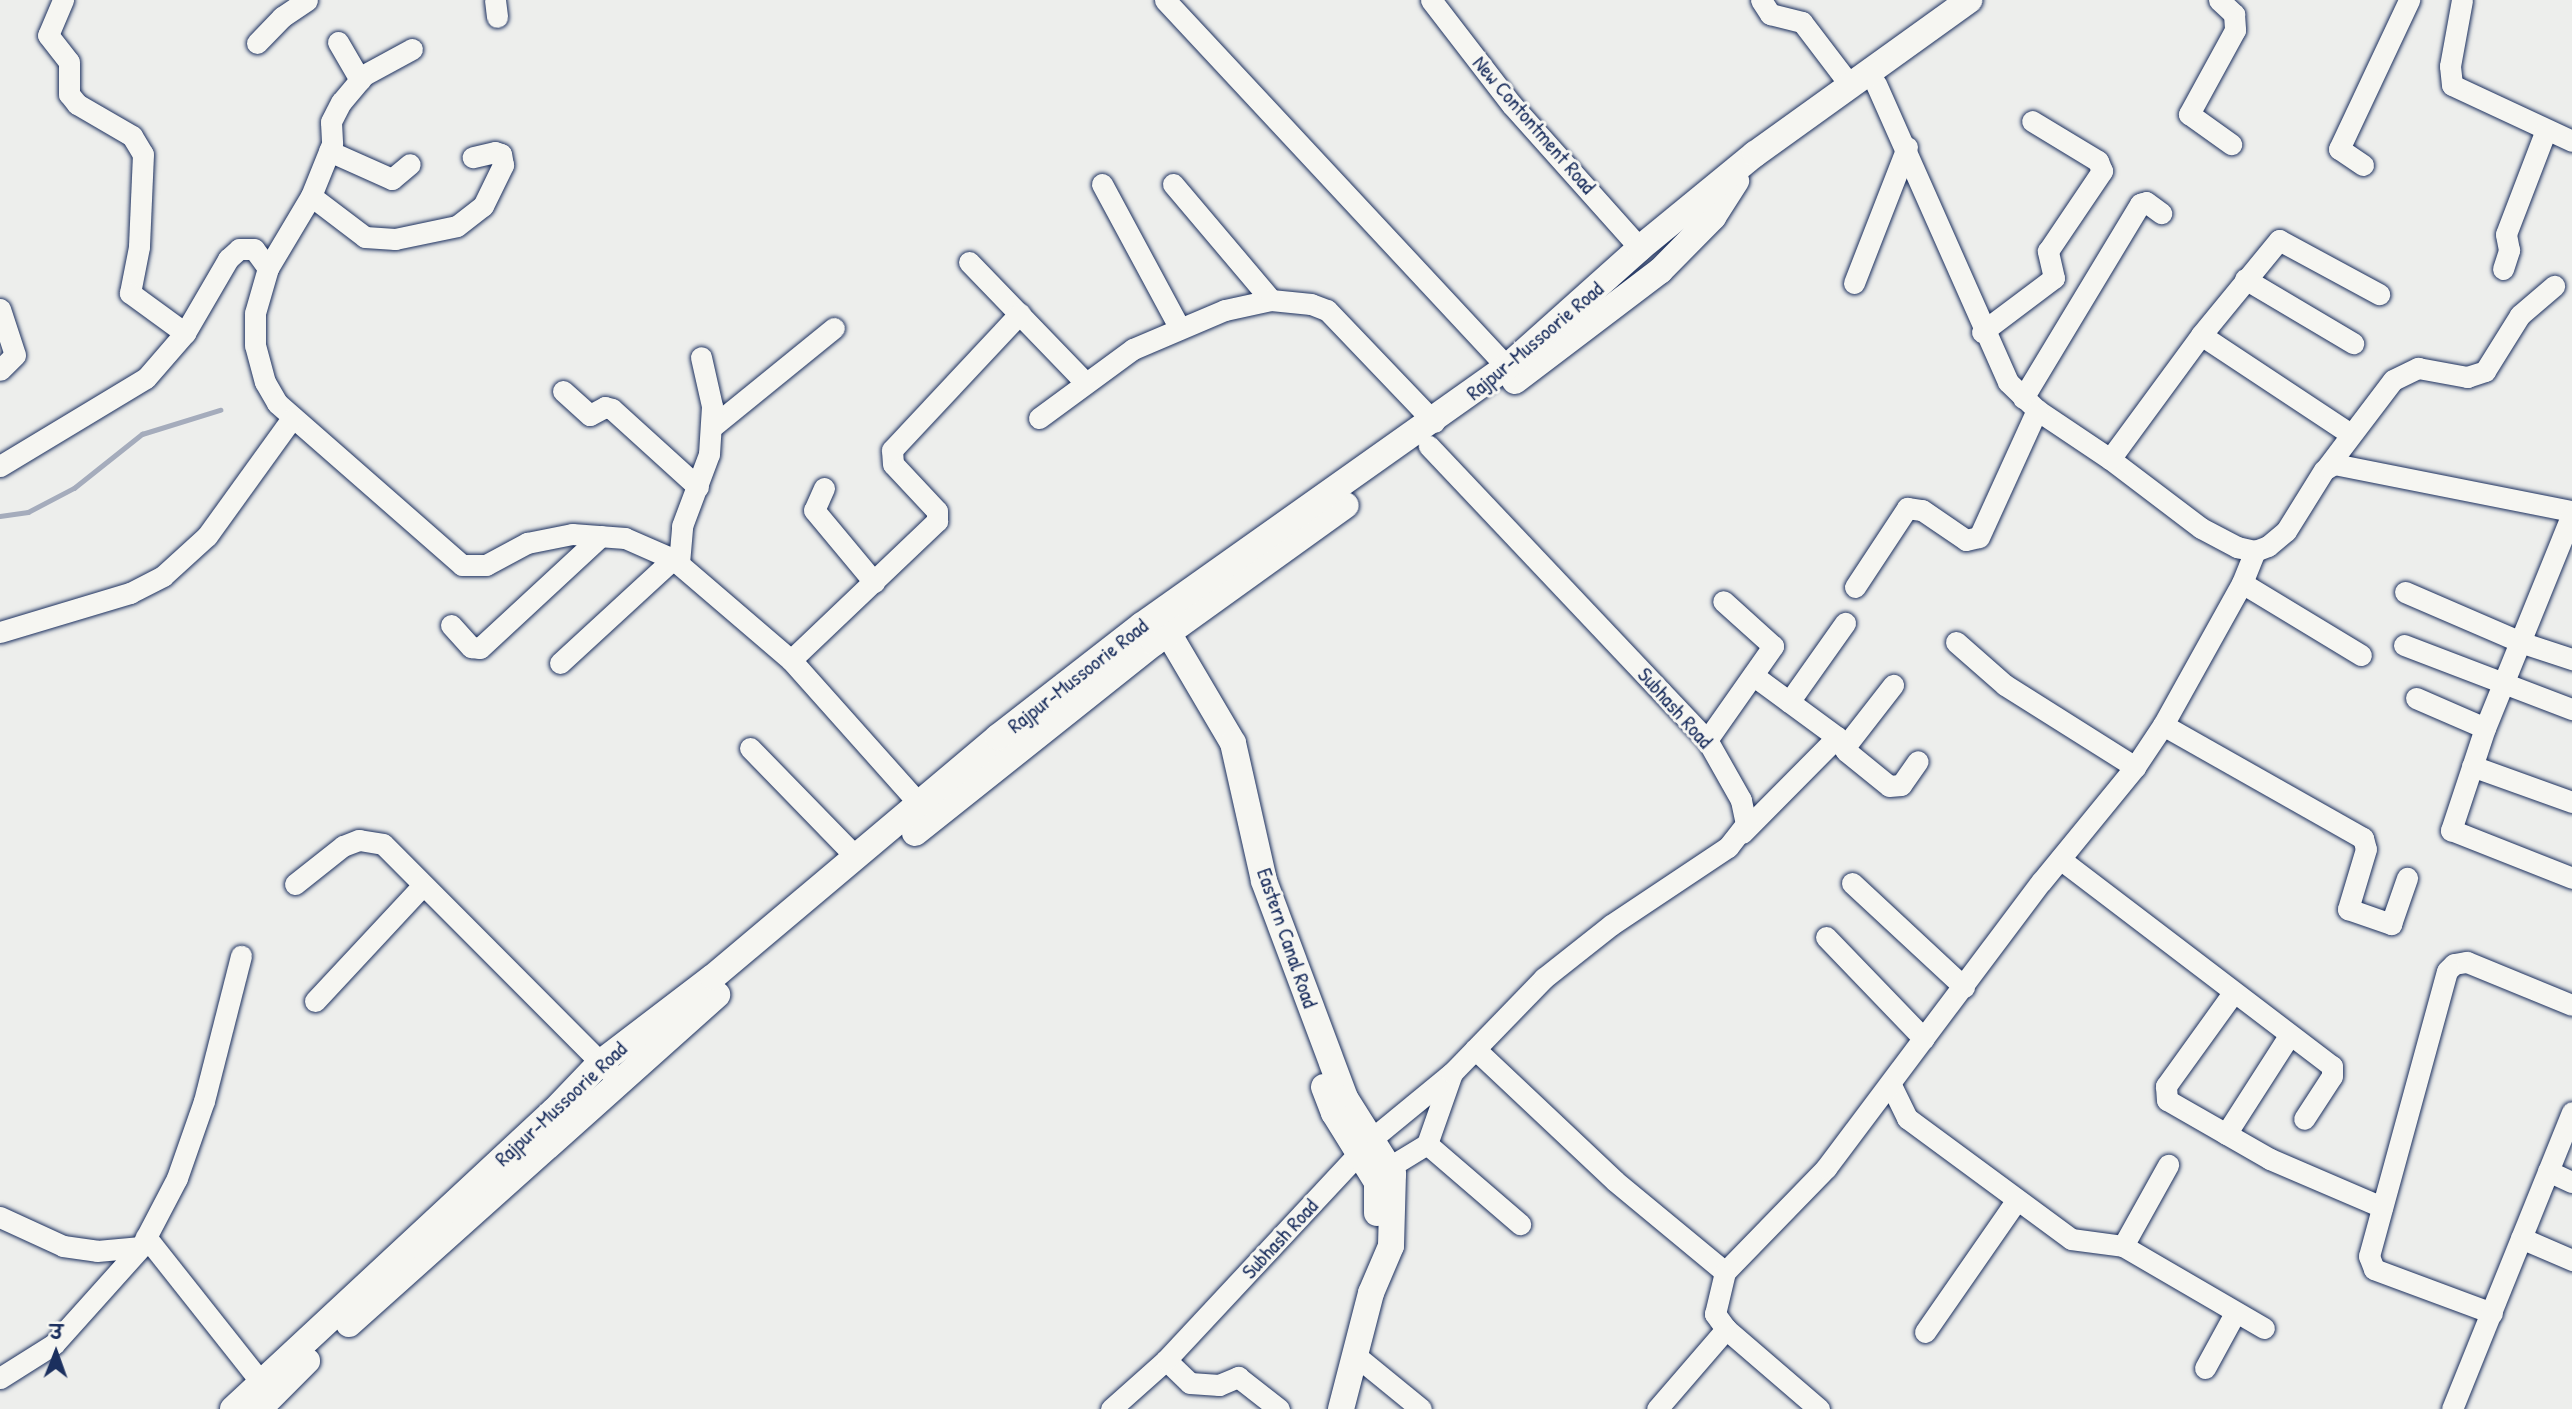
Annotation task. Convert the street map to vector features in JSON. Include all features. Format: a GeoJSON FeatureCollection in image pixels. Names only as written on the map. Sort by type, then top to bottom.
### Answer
{"type":"FeatureCollection","features":[{"type":"Feature","properties":{"kind":"main road","name":"Rajpur-Mussoorie Road"},"geometry":{"type":"LineString","coordinates":[[258,1409],[609,1071],[713,977],[921,806],[998,737],[1431,434],[1660,268],[1713,218],[1730,185],[1969,0]]}},
{"type":"Feature","properties":{"kind":"main road","name":"Rajpur-Mussoorie Road"},"geometry":{"type":"LineString","coordinates":[[1431,434],[1642,248],[1755,155],[1988,0]]}},
{"type":"Feature","properties":{"kind":"main road"},"geometry":{"type":"LineString","coordinates":[[1642,248],[1635,268],[1660,268]]}},
{"type":"Feature","properties":{"kind":"main road","name":"Rajpur-Mussoorie Road"},"geometry":{"type":"LineString","coordinates":[[233,1409],[260,1381],[554,1111],[609,1071],[1155,629]]}},
{"type":"Feature","properties":{"kind":"main road","name":"Eastern Canal Road"},"geometry":{"type":"LineString","coordinates":[[1155,629],[1233,743],[1264,881],[1345,1098],[1374,1156]]}},
{"type":"Feature","properties":{"kind":"main road"},"geometry":{"type":"LineString","coordinates":[[1341,1409],[1381,1263],[1391,1246],[1374,1156]]}},
{"type":"Feature","properties":{"kind":"street"},"geometry":{"type":"LineString","coordinates":[[63,0],[48,34],[68,62],[69,94],[77,104],[132,136],[144,154],[139,247],[130,293],[185,333]]}},
{"type":"Feature","properties":{"kind":"street"},"geometry":{"type":"LineString","coordinates":[[257,43],[282,17],[307,0]]}},
{"type":"Feature","properties":{"kind":"street"},"geometry":{"type":"LineString","coordinates":[[1165,0],[1507,367]]}},
{"type":"Feature","properties":{"kind":"street","name":"New Contontment Road"},"geometry":{"type":"LineString","coordinates":[[1430,0],[1512,105],[1642,248]]}},
{"type":"Feature","properties":{"kind":"street"},"geometry":{"type":"LineString","coordinates":[[1761,0],[1770,14],[1802,22],[1863,84],[1907,146],[1982,332],[2008,382],[2030,404],[2110,458],[2201,528],[2255,551]]}},
{"type":"Feature","properties":{"kind":"street"},"geometry":{"type":"LineString","coordinates":[[2218,0],[2234,14],[2235,30],[2189,114],[2231,144]]}},
{"type":"Feature","properties":{"kind":"street"},"geometry":{"type":"LineString","coordinates":[[2363,165],[2339,149],[2409,0]]}},
{"type":"Feature","properties":{"kind":"street"},"geometry":{"type":"LineString","coordinates":[[2462,0],[2449,75],[2452,85],[2572,141]]}},
{"type":"Feature","properties":{"kind":"street"},"geometry":{"type":"LineString","coordinates":[[338,41],[360,80]]}},
{"type":"Feature","properties":{"kind":"street"},"geometry":{"type":"LineString","coordinates":[[412,49],[360,80],[334,113],[329,151],[311,196],[268,268],[255,313],[257,355],[265,382],[292,418],[462,565],[486,565],[547,537],[601,536],[643,543],[676,561],[791,660],[921,806]]}},
{"type":"Feature","properties":{"kind":"street"},"geometry":{"type":"LineString","coordinates":[[1982,332],[2054,278],[2048,251],[2102,171],[2098,161],[2032,121]]}},
{"type":"Feature","properties":{"kind":"street"},"geometry":{"type":"LineString","coordinates":[[2502,270],[2509,250],[2506,234],[2546,130]]}},
{"type":"Feature","properties":{"kind":"street"},"geometry":{"type":"LineString","coordinates":[[1854,283],[1907,146]]}},
{"type":"Feature","properties":{"kind":"street"},"geometry":{"type":"LineString","coordinates":[[329,151],[387,178],[396,178],[410,164]]}},
{"type":"Feature","properties":{"kind":"street"},"geometry":{"type":"LineString","coordinates":[[311,196],[365,237],[395,239],[447,228],[475,215],[501,174],[501,154],[473,157]]}},
{"type":"Feature","properties":{"kind":"street"},"geometry":{"type":"LineString","coordinates":[[1102,184],[1179,327]]}},
{"type":"Feature","properties":{"kind":"street"},"geometry":{"type":"LineString","coordinates":[[1039,418],[1084,381],[1133,349],[1179,327],[1271,300],[1173,184]]}},
{"type":"Feature","properties":{"kind":"street"},"geometry":{"type":"LineString","coordinates":[[1855,587],[1907,508],[1922,510],[1966,540],[1979,537],[2030,404],[2140,204],[2146,202],[2161,213]]}},
{"type":"Feature","properties":{"kind":"street"},"geometry":{"type":"LineString","coordinates":[[1616,273],[1623,251],[1622,226]]}},
{"type":"Feature","properties":{"kind":"street"},"geometry":{"type":"LineString","coordinates":[[2110,458],[2201,335],[2275,243],[2286,240],[2379,294]]}},
{"type":"Feature","properties":{"kind":"street"},"geometry":{"type":"LineString","coordinates":[[2,459],[125,393],[159,365],[185,333],[233,254],[254,249],[268,268]]}},
{"type":"Feature","properties":{"kind":"street"},"geometry":{"type":"LineString","coordinates":[[969,262],[1084,381]]}},
{"type":"Feature","properties":{"kind":"street"},"geometry":{"type":"LineString","coordinates":[[2245,279],[2353,343]]}},
{"type":"Feature","properties":{"kind":"street"},"geometry":{"type":"LineString","coordinates":[[1819,1409],[1726,1329],[1715,1314],[1726,1272],[1826,1168],[2060,859],[2135,767],[2163,725],[2242,583],[2255,551],[2286,531],[2349,433],[2383,391],[2407,371],[2436,369],[2466,377],[2485,371],[2519,315],[2554,286]]}},
{"type":"Feature","properties":{"kind":"street","name":"Subhash Road"},"geometry":{"type":"LineString","coordinates":[[1111,1409],[1166,1360],[1374,1156],[1475,1049],[1573,953],[1737,839],[1746,824],[1745,809],[1707,740],[1431,434],[1327,310],[1311,303],[1271,300]]}},
{"type":"Feature","properties":{"kind":"street"},"geometry":{"type":"LineString","coordinates":[[0,309],[15,355],[0,369]]}},
{"type":"Feature","properties":{"kind":"street"},"geometry":{"type":"LineString","coordinates":[[791,660],[940,517],[893,464],[892,450],[1020,313]]}},
{"type":"Feature","properties":{"kind":"street"},"geometry":{"type":"LineString","coordinates":[[712,427],[834,328]]}},
{"type":"Feature","properties":{"kind":"street"},"geometry":{"type":"LineString","coordinates":[[2201,335],[2349,433]]}},
{"type":"Feature","properties":{"kind":"street"},"geometry":{"type":"LineString","coordinates":[[560,663],[676,561],[682,526],[709,454],[712,427],[710,387],[701,357]]}},
{"type":"Feature","properties":{"kind":"street"},"geometry":{"type":"LineString","coordinates":[[563,391],[590,415],[605,407],[612,409],[698,487]]}},
{"type":"Feature","properties":{"kind":"street"},"geometry":{"type":"LineString","coordinates":[[0,632],[130,593],[163,576],[207,536],[292,418]]}},
{"type":"Feature","properties":{"kind":"street"},"geometry":{"type":"LineString","coordinates":[[2327,467],[2342,464],[2572,513],[2523,643],[2485,728],[2451,830],[2572,878]]}},
{"type":"Feature","properties":{"kind":"street"},"geometry":{"type":"LineString","coordinates":[[824,488],[814,510],[874,582]]}},
{"type":"Feature","properties":{"kind":"street"},"geometry":{"type":"LineString","coordinates":[[451,625],[471,647],[484,645],[601,536]]}},
{"type":"Feature","properties":{"kind":"street"},"geometry":{"type":"LineString","coordinates":[[2242,583],[2361,655]]}},
{"type":"Feature","properties":{"kind":"street"},"geometry":{"type":"LineString","coordinates":[[2405,592],[2523,643],[2572,659]]}},
{"type":"Feature","properties":{"kind":"street"},"geometry":{"type":"LineString","coordinates":[[1707,740],[1771,652],[1772,642],[1723,601]]}},
{"type":"Feature","properties":{"kind":"street"},"geometry":{"type":"LineString","coordinates":[[1789,702],[1845,623]]}},
{"type":"Feature","properties":{"kind":"street"},"geometry":{"type":"LineString","coordinates":[[1956,642],[2005,685],[2135,767]]}},
{"type":"Feature","properties":{"kind":"street"},"geometry":{"type":"LineString","coordinates":[[2404,645],[2572,709]]}},
{"type":"Feature","properties":{"kind":"street"},"geometry":{"type":"LineString","coordinates":[[1754,677],[1894,787],[1917,761]]}},
{"type":"Feature","properties":{"kind":"street"},"geometry":{"type":"LineString","coordinates":[[1737,839],[1840,743],[1893,685]]}},
{"type":"Feature","properties":{"kind":"street"},"geometry":{"type":"LineString","coordinates":[[2416,698],[2485,728]]}},
{"type":"Feature","properties":{"kind":"street"},"geometry":{"type":"LineString","coordinates":[[2163,725],[2362,838],[2366,849],[2348,909],[2391,924],[2407,878]]}},
{"type":"Feature","properties":{"kind":"street"},"geometry":{"type":"LineString","coordinates":[[750,748],[857,858]]}},
{"type":"Feature","properties":{"kind":"street"},"geometry":{"type":"LineString","coordinates":[[2472,766],[2572,803]]}},
{"type":"Feature","properties":{"kind":"street"},"geometry":{"type":"LineString","coordinates":[[295,884],[343,846],[359,840],[383,844],[609,1071]]}},
{"type":"Feature","properties":{"kind":"street"},"geometry":{"type":"LineString","coordinates":[[2060,859],[2334,1071],[2304,1119]]}},
{"type":"Feature","properties":{"kind":"street"},"geometry":{"type":"LineString","coordinates":[[1852,883],[1964,987]]}},
{"type":"Feature","properties":{"kind":"street"},"geometry":{"type":"LineString","coordinates":[[315,1001],[423,885]]}},
{"type":"Feature","properties":{"kind":"street"},"geometry":{"type":"LineString","coordinates":[[1826,937],[1924,1039]]}},
{"type":"Feature","properties":{"kind":"street"},"geometry":{"type":"LineString","coordinates":[[0,1378],[54,1344],[144,1242],[177,1178],[204,1101],[241,956]]}},
{"type":"Feature","properties":{"kind":"street"},"geometry":{"type":"LineString","coordinates":[[2492,1313],[2369,1265],[2382,1207],[2447,971],[2454,964],[2467,962],[2572,1005]]}},
{"type":"Feature","properties":{"kind":"street"},"geometry":{"type":"LineString","coordinates":[[2233,993],[2164,1093],[2167,1100],[2331,1188],[2382,1207]]}},
{"type":"Feature","properties":{"kind":"street"},"geometry":{"type":"LineString","coordinates":[[2226,1134],[2289,1036]]}},
{"type":"Feature","properties":{"kind":"street"},"geometry":{"type":"LineString","coordinates":[[1475,1049],[1625,1190],[1726,1272]]}},
{"type":"Feature","properties":{"kind":"street","name":"Subhash Road"},"geometry":{"type":"LineString","coordinates":[[1374,1156],[1427,1144],[1452,1073]]}},
{"type":"Feature","properties":{"kind":"street"},"geometry":{"type":"LineString","coordinates":[[1891,1085],[1907,1118],[2071,1239],[2123,1247],[2264,1328]]}},
{"type":"Feature","properties":{"kind":"street"},"geometry":{"type":"LineString","coordinates":[[2452,1409],[2572,1112]]}},
{"type":"Feature","properties":{"kind":"street"},"geometry":{"type":"LineString","coordinates":[[1427,1144],[1520,1224]]}},
{"type":"Feature","properties":{"kind":"street"},"geometry":{"type":"LineString","coordinates":[[2123,1247],[2168,1165]]}},
{"type":"Feature","properties":{"kind":"street"},"geometry":{"type":"LineString","coordinates":[[2548,1171],[2572,1182]]}},
{"type":"Feature","properties":{"kind":"street"},"geometry":{"type":"LineString","coordinates":[[1926,1332],[2016,1201]]}},
{"type":"Feature","properties":{"kind":"street"},"geometry":{"type":"LineString","coordinates":[[0,1217],[63,1246],[97,1251],[144,1242]]}},
{"type":"Feature","properties":{"kind":"street"},"geometry":{"type":"LineString","coordinates":[[2521,1238],[2572,1260]]}},
{"type":"Feature","properties":{"kind":"street"},"geometry":{"type":"LineString","coordinates":[[144,1242],[260,1381]]}},
{"type":"Feature","properties":{"kind":"street"},"geometry":{"type":"LineString","coordinates":[[2205,1368],[2235,1313]]}},
{"type":"Feature","properties":{"kind":"street"},"geometry":{"type":"LineString","coordinates":[[1657,1409],[1726,1329]]}},
{"type":"Feature","properties":{"kind":"street"},"geometry":{"type":"LineString","coordinates":[[1356,1356],[1421,1409]]}},
{"type":"Feature","properties":{"kind":"street"},"geometry":{"type":"LineString","coordinates":[[1166,1360],[1190,1383],[1219,1385],[1238,1377],[1279,1409]]}},
{"type":"Feature","properties":{"kind":"waterway"},"geometry":{"type":"LineString","coordinates":[[0,516],[28,512],[74,488],[142,434],[220,410]]}}]}
